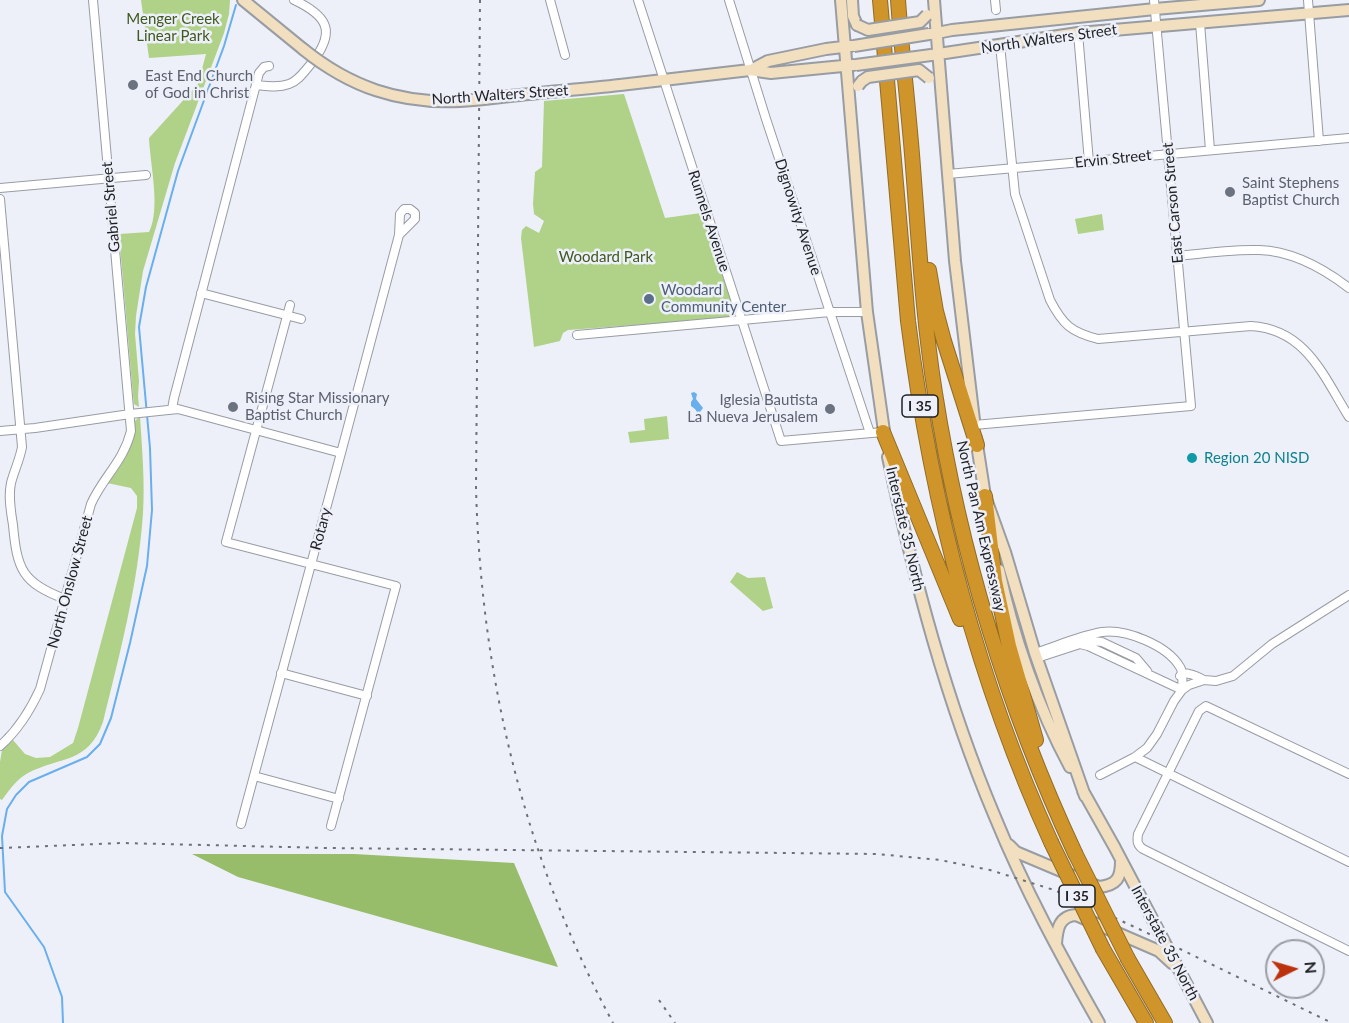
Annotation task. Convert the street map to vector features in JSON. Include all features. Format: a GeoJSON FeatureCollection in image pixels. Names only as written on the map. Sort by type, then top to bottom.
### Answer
{"type":"FeatureCollection","features":[{"type":"Feature","properties":{"kind":"highway","name":"I 35"},"geometry":{"type":"LineString","coordinates":[[879,0],[908,321],[928,449],[948,544],[973,635],[1031,797],[1103,949],[1146,1023]]}},
{"type":"Feature","properties":{"kind":"highway","name":"North Pan Am Expressway"},"geometry":{"type":"LineString","coordinates":[[899,0],[925,321],[940,423],[963,534],[1001,668],[1030,747],[1075,853],[1128,959],[1165,1023]]}},
{"type":"Feature","properties":{"kind":"highway"},"geometry":{"type":"LineString","coordinates":[[913,164],[936,311],[977,445]]}},
{"type":"Feature","properties":{"kind":"highway"},"geometry":{"type":"LineString","coordinates":[[877,433],[956,607],[1004,746],[1031,797]]}},
{"type":"Feature","properties":{"kind":"highway"},"geometry":{"type":"LineString","coordinates":[[985,496],[995,581],[1004,624],[1038,746],[1066,833]]}},
{"type":"Feature","properties":{"kind":"main road","name":"North Walters Street"},"geometry":{"type":"LineString","coordinates":[[243,0],[320,63],[349,80],[397,97],[465,101],[750,70],[771,73],[851,66],[1078,33],[1349,10]]}},
{"type":"Feature","properties":{"kind":"main road","name":"Interstate 35 North"},"geometry":{"type":"LineString","coordinates":[[841,0],[851,66],[850,107],[877,433],[926,616],[952,702],[994,816],[1028,892],[1099,1023]]}},
{"type":"Feature","properties":{"kind":"main road"},"geometry":{"type":"LineString","coordinates":[[852,0],[857,25],[867,30],[920,22],[927,15],[932,0]]}},
{"type":"Feature","properties":{"kind":"main road"},"geometry":{"type":"LineString","coordinates":[[932,0],[933,33],[942,104],[955,261],[974,425],[985,496],[1005,552],[1036,656],[1085,796]]}},
{"type":"Feature","properties":{"kind":"main road","name":"North Walters Street"},"geometry":{"type":"LineString","coordinates":[[750,70],[768,61],[933,33],[1155,4],[1259,0]]}},
{"type":"Feature","properties":{"kind":"main road"},"geometry":{"type":"LineString","coordinates":[[850,107],[862,81],[868,78],[919,70],[929,78],[942,104]]}},
{"type":"Feature","properties":{"kind":"main road","name":"Interstate 35 North"},"geometry":{"type":"LineString","coordinates":[[985,496],[1002,581],[1020,645],[1041,703],[1085,796],[1207,1023]]}},
{"type":"Feature","properties":{"kind":"main road"},"geometry":{"type":"LineString","coordinates":[[1006,843],[1016,852],[1099,887],[1114,883],[1120,874],[1120,858]]}},
{"type":"Feature","properties":{"kind":"main road"},"geometry":{"type":"LineString","coordinates":[[1056,944],[1059,925],[1063,919],[1070,915],[1077,915],[1159,951],[1179,970]]}},
{"type":"Feature","properties":{"kind":"street","name":"Gabriel Street"},"geometry":{"type":"LineString","coordinates":[[93,0],[130,414]]}},
{"type":"Feature","properties":{"kind":"street"},"geometry":{"type":"LineString","coordinates":[[256,85],[278,87],[293,82],[299,78],[323,47],[326,31],[322,19],[308,7],[294,0]]}},
{"type":"Feature","properties":{"kind":"street"},"geometry":{"type":"LineString","coordinates":[[550,0],[565,56]]}},
{"type":"Feature","properties":{"kind":"street","name":"Runnels Avenue"},"geometry":{"type":"LineString","coordinates":[[638,0],[781,441],[877,433]]}},
{"type":"Feature","properties":{"kind":"street","name":"Dignowity Avenue"},"geometry":{"type":"LineString","coordinates":[[729,0],[830,312],[877,433]]}},
{"type":"Feature","properties":{"kind":"street"},"geometry":{"type":"LineString","coordinates":[[995,0],[996,10]]}},
{"type":"Feature","properties":{"kind":"street"},"geometry":{"type":"LineString","coordinates":[[1308,0],[1319,141]]}},
{"type":"Feature","properties":{"kind":"street","name":"East Carson Street"},"geometry":{"type":"LineString","coordinates":[[974,425],[1191,406],[1155,4]]}},
{"type":"Feature","properties":{"kind":"street"},"geometry":{"type":"LineString","coordinates":[[1200,23],[1210,150]]}},
{"type":"Feature","properties":{"kind":"street"},"geometry":{"type":"LineString","coordinates":[[1078,33],[1089,162]]}},
{"type":"Feature","properties":{"kind":"street"},"geometry":{"type":"LineString","coordinates":[[1000,45],[1015,194],[1050,300],[1064,322],[1073,330],[1098,339],[1251,326],[1269,328],[1285,335],[1302,347],[1318,366],[1349,417]]}},
{"type":"Feature","properties":{"kind":"street"},"geometry":{"type":"LineString","coordinates":[[172,409],[259,73],[264,67],[270,66]]}},
{"type":"Feature","properties":{"kind":"street","name":"Ervin Street"},"geometry":{"type":"LineString","coordinates":[[948,174],[1349,138]]}},
{"type":"Feature","properties":{"kind":"street"},"geometry":{"type":"LineString","coordinates":[[0,188],[146,175]]}},
{"type":"Feature","properties":{"kind":"street"},"geometry":{"type":"LineString","coordinates":[[0,199],[20,430],[21,453],[10,492],[17,557],[23,572],[32,582],[44,591],[65,599]]}},
{"type":"Feature","properties":{"kind":"street","name":"Rotary"},"geometry":{"type":"LineString","coordinates":[[241,824],[399,234]]}},
{"type":"Feature","properties":{"kind":"street"},"geometry":{"type":"LineString","coordinates":[[1178,256],[1258,250],[1279,253],[1312,264],[1349,288]]}},
{"type":"Feature","properties":{"kind":"street"},"geometry":{"type":"LineString","coordinates":[[201,293],[302,319]]}},
{"type":"Feature","properties":{"kind":"street"},"geometry":{"type":"LineString","coordinates":[[290,305],[226,542],[396,586],[332,826]]}},
{"type":"Feature","properties":{"kind":"street"},"geometry":{"type":"LineString","coordinates":[[577,334],[830,312],[867,312]]}},
{"type":"Feature","properties":{"kind":"street"},"geometry":{"type":"LineString","coordinates":[[0,431],[172,409],[341,453]]}},
{"type":"Feature","properties":{"kind":"street","name":"North Onslow Street"},"geometry":{"type":"LineString","coordinates":[[0,746],[23,721],[40,689],[91,504],[127,445],[131,431],[130,414]]}},
{"type":"Feature","properties":{"kind":"street"},"geometry":{"type":"LineString","coordinates":[[1100,775],[1135,757],[1147,748],[1182,690],[1204,680],[1216,681],[1233,676],[1272,644],[1349,595]]}},
{"type":"Feature","properties":{"kind":"street"},"geometry":{"type":"LineString","coordinates":[[1036,656],[1090,635],[1105,632],[1124,634],[1164,649],[1180,667],[1182,690]]}},
{"type":"Feature","properties":{"kind":"street"},"geometry":{"type":"LineString","coordinates":[[1036,656],[1093,640],[1102,642],[1136,658],[1149,674],[1182,690]]}},
{"type":"Feature","properties":{"kind":"street"},"geometry":{"type":"LineString","coordinates":[[281,673],[367,696]]}},
{"type":"Feature","properties":{"kind":"street"},"geometry":{"type":"LineString","coordinates":[[1182,673],[1194,674],[1204,680]]}},
{"type":"Feature","properties":{"kind":"street"},"geometry":{"type":"LineString","coordinates":[[1174,701],[1174,686],[1182,673]]}},
{"type":"Feature","properties":{"kind":"street"},"geometry":{"type":"LineString","coordinates":[[1349,774],[1206,706],[1199,711],[1138,834],[1137,841],[1140,847],[1349,951]]}},
{"type":"Feature","properties":{"kind":"street"},"geometry":{"type":"LineString","coordinates":[[1135,757],[1349,862]]}},
{"type":"Feature","properties":{"kind":"street"},"geometry":{"type":"LineString","coordinates":[[254,776],[339,800]]}},
{"type":"Feature","properties":{"kind":"green space","name":"Menger Creek Linear Park"},"geometry":{"type":"Polygon","coordinates":[[[141,0],[230,0],[224,33],[175,163],[143,271],[135,334],[139,407],[134,404],[119,234],[149,232],[155,199],[149,138],[198,84],[206,54],[149,58],[141,0]]]}},
{"type":"Feature","properties":{"kind":"green space","name":"Woodard Park"},"geometry":{"type":"Polygon","coordinates":[[[624,94],[665,218],[701,213],[735,315],[731,318],[568,330],[563,333],[560,341],[534,347],[521,238],[522,230],[526,226],[539,233],[544,221],[534,214],[533,204],[535,172],[542,167],[544,101],[624,94]]]}},
{"type":"Feature","properties":{"kind":"green space"},"geometry":{"type":"Polygon","coordinates":[[[1102,214],[1104,230],[1078,234],[1075,219],[1102,214]]]}},
{"type":"Feature","properties":{"kind":"green space"},"geometry":{"type":"Polygon","coordinates":[[[140,416],[144,489],[141,540],[127,619],[103,722],[97,736],[81,752],[28,773],[10,789],[2,800],[0,799],[0,762],[2,750],[13,740],[25,754],[36,758],[50,757],[73,743],[137,508],[137,496],[131,488],[107,483],[127,455],[135,421],[140,416]]]}},
{"type":"Feature","properties":{"kind":"green space"},"geometry":{"type":"Polygon","coordinates":[[[667,416],[669,439],[630,443],[628,432],[645,430],[644,419],[667,416]]]}},
{"type":"Feature","properties":{"kind":"green space"},"geometry":{"type":"Polygon","coordinates":[[[737,572],[748,578],[765,577],[773,608],[763,611],[730,582],[737,572]]]}},
{"type":"Feature","properties":{"kind":"green space"},"geometry":{"type":"Polygon","coordinates":[[[192,854],[354,854],[514,863],[558,967],[238,877],[192,854]]]}},
{"type":"Feature","properties":{"kind":"water"},"geometry":{"type":"Polygon","coordinates":[[[694,392],[703,408],[700,412],[691,406],[693,399],[691,393],[694,392]]]}},
{"type":"Feature","properties":{"kind":"waterway"},"geometry":{"type":"LineString","coordinates":[[63,1023],[62,997],[44,947],[5,892],[2,836],[7,809],[16,795],[29,782],[87,757],[100,744],[111,718],[147,566],[152,510],[150,448],[139,327],[146,287],[178,171],[224,46],[236,5]]}},
{"type":"Feature","properties":{"kind":"railway"},"geometry":{"type":"LineString","coordinates":[[480,0],[476,488],[487,628],[498,697],[513,764],[532,831],[555,896],[582,960],[613,1023]]}},
{"type":"Feature","properties":{"kind":"railway"},"geometry":{"type":"LineString","coordinates":[[0,848],[121,843],[328,848],[877,854],[940,860],[990,870],[1054,890],[1332,1023]]}},
{"type":"Feature","properties":{"kind":"railway"},"geometry":{"type":"LineString","coordinates":[[659,1000],[675,1023]]}},
{"type":"Feature","properties":{"kind":"place","name":"East End Church of God in Christ"},"geometry":{"type":"Point","coordinates":[133,85]}},
{"type":"Feature","properties":{"kind":"place","name":"Saint Stephens Baptist Church"},"geometry":{"type":"Point","coordinates":[1230,192]}},
{"type":"Feature","properties":{"kind":"place","name":"Woodard Community Center"},"geometry":{"type":"Point","coordinates":[649,299]}},
{"type":"Feature","properties":{"kind":"place","name":"Rising Star Missionary Baptist Church"},"geometry":{"type":"Point","coordinates":[233,407]}},
{"type":"Feature","properties":{"kind":"place","name":"Iglesia Bautista La Nueva Jerusalem"},"geometry":{"type":"Point","coordinates":[830,409]}},
{"type":"Feature","properties":{"kind":"place","name":"Region 20 NISD"},"geometry":{"type":"Point","coordinates":[1192,458]}}]}
